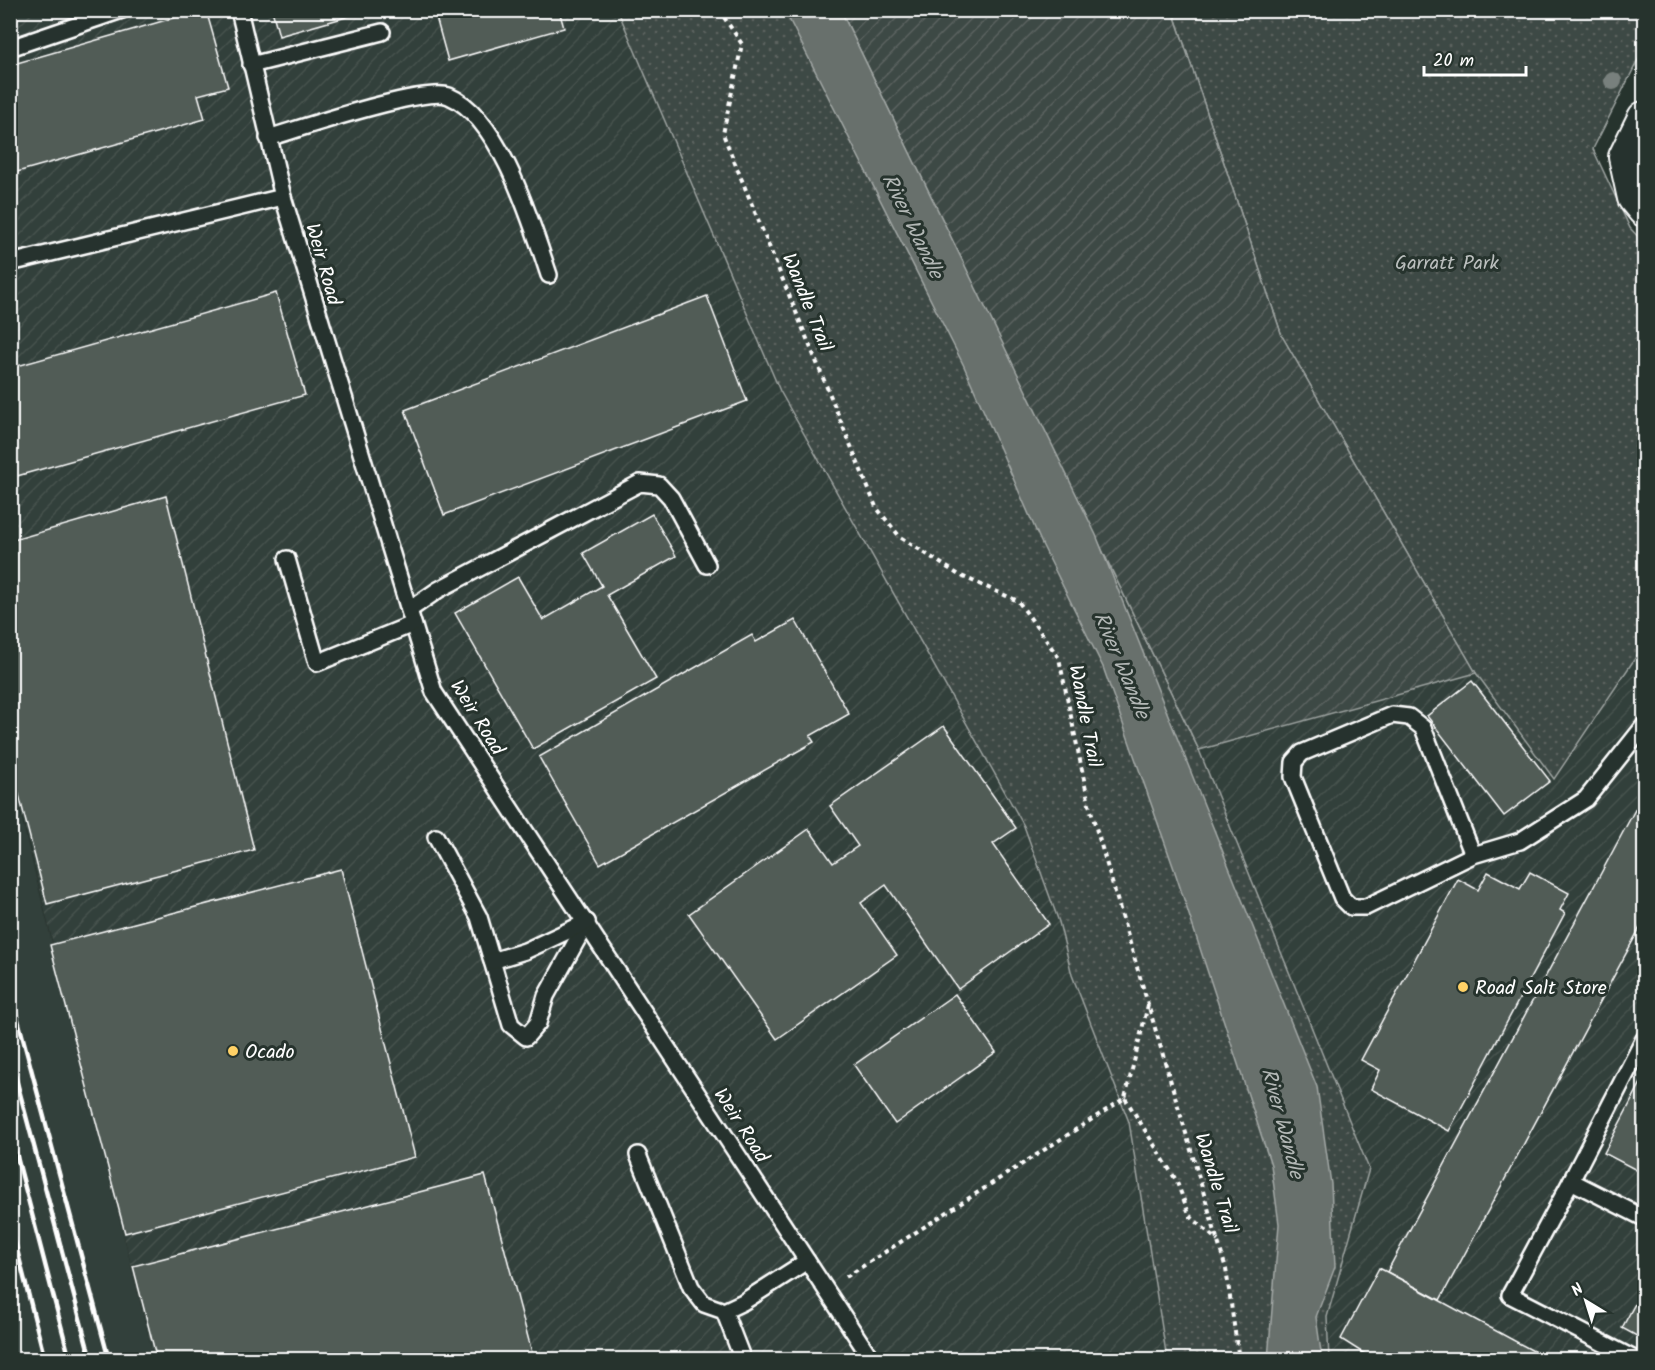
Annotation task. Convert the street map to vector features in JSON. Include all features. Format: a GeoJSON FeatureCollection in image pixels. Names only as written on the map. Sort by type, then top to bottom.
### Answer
{"type":"FeatureCollection","features":[{"type":"Feature","properties":{"kind":"street"},"geometry":{"type":"LineString","coordinates":[[1644,118],[1624,157],[1634,198],[1644,210]]}},
{"type":"Feature","properties":{"kind":"lane"},"geometry":{"type":"LineString","coordinates":[[10,48],[122,10]]}},
{"type":"Feature","properties":{"kind":"lane","name":"Weir Road"},"geometry":{"type":"LineString","coordinates":[[239,10],[283,197],[434,692],[587,922],[647,1019],[873,1359]]}},
{"type":"Feature","properties":{"kind":"lane"},"geometry":{"type":"LineString","coordinates":[[251,64],[382,32]]}},
{"type":"Feature","properties":{"kind":"lane"},"geometry":{"type":"LineString","coordinates":[[268,138],[411,99],[448,96],[480,118],[522,195],[549,275]]}},
{"type":"Feature","properties":{"kind":"lane"},"geometry":{"type":"LineString","coordinates":[[10,263],[283,197]]}},
{"type":"Feature","properties":{"kind":"lane"},"geometry":{"type":"LineString","coordinates":[[286,559],[317,663],[411,617],[438,590],[640,483],[659,485],[671,498],[707,565]]}},
{"type":"Feature","properties":{"kind":"lane"},"geometry":{"type":"LineString","coordinates":[[1473,855],[1423,728],[1409,717],[1392,715],[1302,753],[1294,762],[1293,777],[1342,898],[1351,907],[1366,907],[1473,855],[1520,841],[1586,799],[1644,726]]}},
{"type":"Feature","properties":{"kind":"lane"},"geometry":{"type":"LineString","coordinates":[[436,837],[479,917],[512,1025],[526,1037],[538,1023],[546,996],[587,922]]}},
{"type":"Feature","properties":{"kind":"lane"},"geometry":{"type":"LineString","coordinates":[[492,961],[525,951],[587,922]]}},
{"type":"Feature","properties":{"kind":"lane"},"geometry":{"type":"LineString","coordinates":[[1636,1359],[1510,1296],[1644,1039]]}},
{"type":"Feature","properties":{"kind":"lane"},"geometry":{"type":"LineString","coordinates":[[638,1155],[691,1287],[704,1304],[724,1311],[743,1302],[807,1260]]}},
{"type":"Feature","properties":{"kind":"lane"},"geometry":{"type":"LineString","coordinates":[[1571,1181],[1644,1218]]}},
{"type":"Feature","properties":{"kind":"lane"},"geometry":{"type":"LineString","coordinates":[[724,1311],[743,1359]]}},
{"type":"Feature","properties":{"kind":"path","name":"Wandle Trail"},"geometry":{"type":"LineString","coordinates":[[718,10],[742,44],[723,134],[876,507],[900,537],[959,575],[1018,601],[1059,658],[1089,804],[1226,1269],[1239,1359]]}},
{"type":"Feature","properties":{"kind":"path"},"geometry":{"type":"LineString","coordinates":[[871,1260],[1125,1098],[1148,1004]]}},
{"type":"Feature","properties":{"kind":"path"},"geometry":{"type":"LineString","coordinates":[[1125,1098],[1176,1180],[1190,1216],[1219,1242]]}},
{"type":"Feature","properties":{"kind":"shaded area"},"geometry":{"type":"Polygon","coordinates":[[[10,11],[618,11],[780,391],[1024,826],[1059,922],[1072,975],[1129,1122],[1167,1359],[154,1359],[11,771],[10,11]]]}},
{"type":"Feature","properties":{"kind":"shaded area"},"geometry":{"type":"Polygon","coordinates":[[[1644,645],[1644,1359],[1329,1359],[1327,1317],[1369,1169],[1199,750],[1476,673],[1554,779],[1644,645]]]}},
{"type":"Feature","properties":{"kind":"shaded area"},"geometry":{"type":"Polygon","coordinates":[[[10,771],[154,1359],[11,1359],[10,771]]]}},
{"type":"Feature","properties":{"kind":"green space"},"geometry":{"type":"Polygon","coordinates":[[[618,11],[841,11],[1199,750],[1369,1169],[1327,1317],[1329,1359],[1167,1359],[1129,1122],[1072,975],[1059,922],[1024,826],[780,391],[618,11]]]}},
{"type":"Feature","properties":{"kind":"green space"},"geometry":{"type":"Polygon","coordinates":[[[841,11],[1173,11],[1282,336],[1476,673],[1199,750],[841,11]]]}},
{"type":"Feature","properties":{"kind":"green space","name":"Garratt Park"},"geometry":{"type":"Polygon","coordinates":[[[1173,11],[1644,11],[1644,48],[1593,149],[1630,228],[1644,243],[1644,645],[1554,779],[1476,673],[1282,336],[1173,11]]]}},
{"type":"Feature","properties":{"kind":"water","name":"River Wandle"},"geometry":{"type":"Polygon","coordinates":[[[785,11],[841,11],[1096,535],[1317,1087],[1331,1184],[1335,1267],[1316,1317],[1322,1359],[1268,1359],[1279,1224],[1271,1165],[1174,869],[1103,667],[1041,542],[963,364],[785,11]]]}},
{"type":"Feature","properties":{"kind":"building"},"geometry":{"type":"Polygon","coordinates":[[[206,10],[228,87],[198,95],[205,119],[10,174],[10,65],[206,10]]]}},
{"type":"Feature","properties":{"kind":"building"},"geometry":{"type":"Polygon","coordinates":[[[272,10],[371,10],[279,36],[272,10]]]}},
{"type":"Feature","properties":{"kind":"building"},"geometry":{"type":"Polygon","coordinates":[[[434,10],[559,10],[564,28],[448,61],[434,10]]]}},
{"type":"Feature","properties":{"kind":"building"},"geometry":{"type":"Polygon","coordinates":[[[276,293],[305,395],[10,478],[10,368],[276,293]]]}},
{"type":"Feature","properties":{"kind":"building"},"geometry":{"type":"Polygon","coordinates":[[[707,296],[747,401],[444,515],[405,410],[707,296]]]}},
{"type":"Feature","properties":{"kind":"building"},"geometry":{"type":"Polygon","coordinates":[[[166,496],[254,850],[47,904],[10,760],[10,541],[166,496]]]}},
{"type":"Feature","properties":{"kind":"building"},"geometry":{"type":"Polygon","coordinates":[[[652,514],[676,556],[607,595],[656,679],[533,749],[455,613],[518,577],[543,620],[602,586],[583,553],[652,514]]]}},
{"type":"Feature","properties":{"kind":"building"},"geometry":{"type":"Polygon","coordinates":[[[795,620],[849,714],[810,736],[814,742],[600,864],[539,757],[752,635],[756,642],[795,620]]]}},
{"type":"Feature","properties":{"kind":"building"},"geometry":{"type":"Polygon","coordinates":[[[1472,681],[1550,781],[1504,816],[1427,716],[1472,681]]]}},
{"type":"Feature","properties":{"kind":"building"},"geometry":{"type":"Polygon","coordinates":[[[944,726],[1016,828],[993,844],[1049,924],[958,989],[886,885],[861,903],[897,955],[777,1039],[689,914],[809,829],[833,863],[858,846],[830,806],[944,726]]]}},
{"type":"Feature","properties":{"kind":"building"},"geometry":{"type":"Polygon","coordinates":[[[1644,793],[1644,920],[1440,1300],[1387,1272],[1644,793]]]}},
{"type":"Feature","properties":{"kind":"building","name":"Ocado"},"geometry":{"type":"Polygon","coordinates":[[[341,869],[415,1157],[125,1233],[50,945],[341,869]]]}},
{"type":"Feature","properties":{"kind":"building","name":"Road Salt Store"},"geometry":{"type":"Polygon","coordinates":[[[1488,872],[1520,889],[1530,872],[1569,893],[1560,910],[1565,913],[1449,1131],[1371,1089],[1380,1070],[1361,1060],[1458,879],[1478,890],[1488,872]]]}},
{"type":"Feature","properties":{"kind":"building"},"geometry":{"type":"Polygon","coordinates":[[[955,994],[996,1052],[895,1124],[854,1065],[955,994]]]}},
{"type":"Feature","properties":{"kind":"building"},"geometry":{"type":"Polygon","coordinates":[[[1644,1077],[1644,1174],[1604,1153],[1644,1077]]]}},
{"type":"Feature","properties":{"kind":"building"},"geometry":{"type":"Polygon","coordinates":[[[485,1175],[534,1360],[157,1360],[133,1266],[485,1175]]]}},
{"type":"Feature","properties":{"kind":"building"},"geometry":{"type":"Polygon","coordinates":[[[1379,1268],[1550,1360],[1374,1360],[1341,1339],[1379,1268]]]}},
{"type":"Feature","properties":{"kind":"building"},"geometry":{"type":"Polygon","coordinates":[[[1644,1287],[1644,1340],[1622,1328],[1644,1287]]]}},
{"type":"Feature","properties":{"kind":"railway"},"geometry":{"type":"LineString","coordinates":[[10,990],[109,1360]]}},
{"type":"Feature","properties":{"kind":"railway"},"geometry":{"type":"LineString","coordinates":[[10,1056],[91,1360]]}},
{"type":"Feature","properties":{"kind":"railway"},"geometry":{"type":"LineString","coordinates":[[10,1130],[70,1360]]}},
{"type":"Feature","properties":{"kind":"railway"},"geometry":{"type":"LineString","coordinates":[[10,1222],[45,1360]]}},
{"type":"Feature","properties":{"kind":"place","name":"Road Salt Store"},"geometry":{"type":"Point","coordinates":[1463,987]}},
{"type":"Feature","properties":{"kind":"place","name":"Ocado"},"geometry":{"type":"Point","coordinates":[233,1051]}}]}
